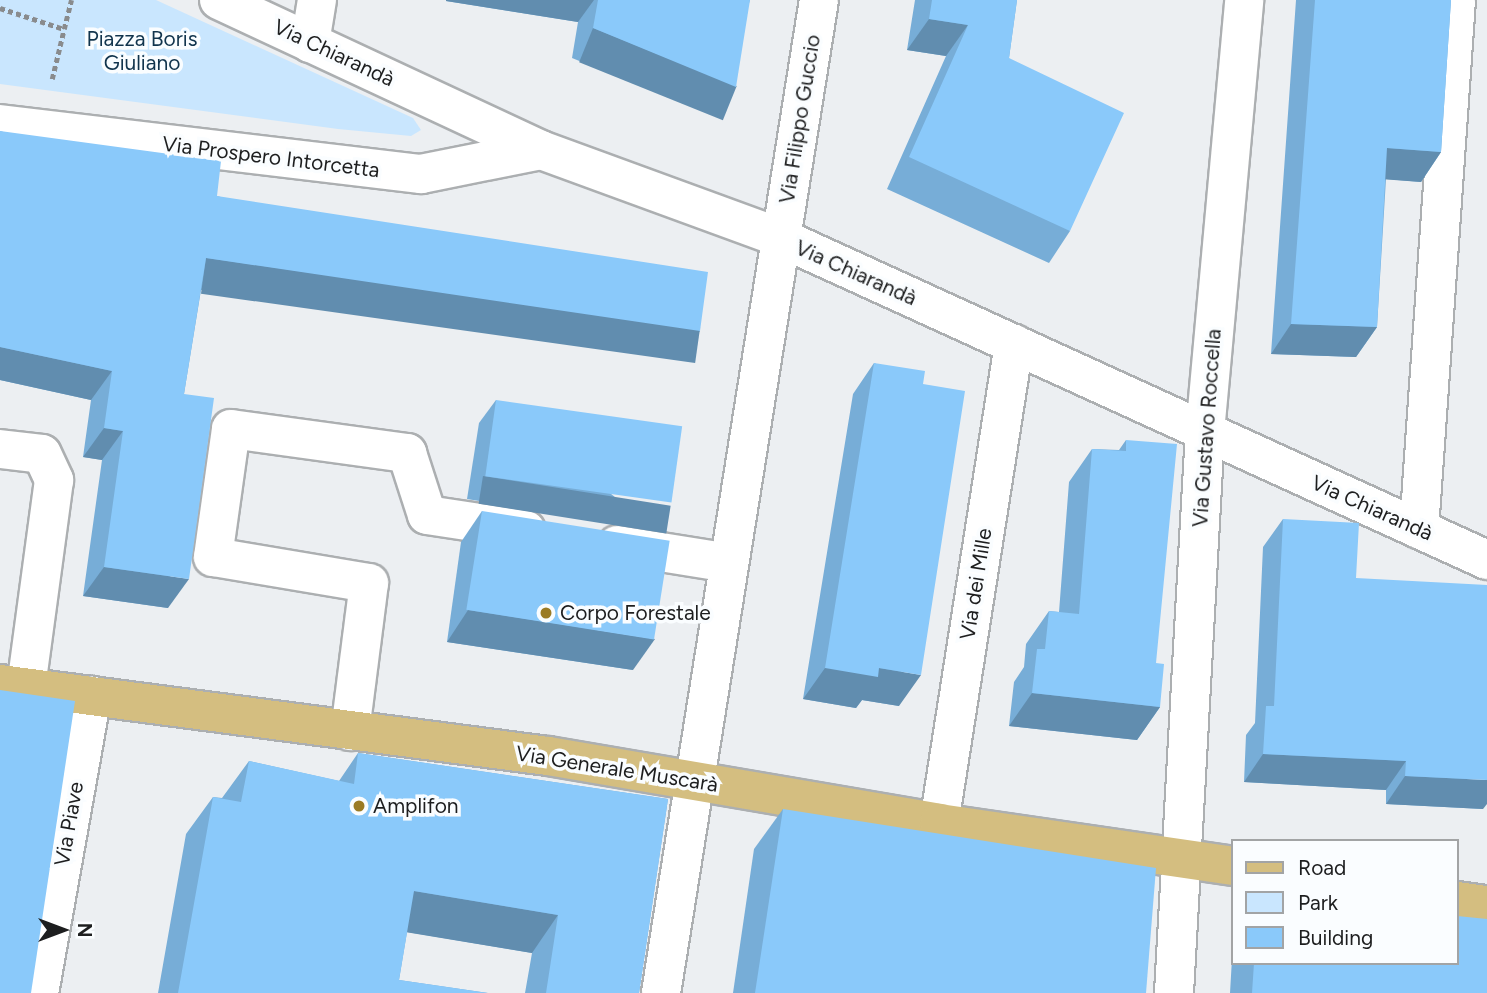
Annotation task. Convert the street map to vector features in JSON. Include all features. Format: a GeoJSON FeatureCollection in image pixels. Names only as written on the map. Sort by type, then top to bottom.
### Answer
{"type":"FeatureCollection","features":[{"type":"Feature","properties":{"kind":"main road","name":"Via Generale Muscarà"},"geometry":{"type":"LineString","coordinates":[[13,685],[694,781],[939,823],[1232,866]]}},
{"type":"Feature","properties":{"kind":"street","name":"Via Chiarandà"},"geometry":{"type":"LineString","coordinates":[[219,0],[541,150],[781,238],[1487,560]]}},
{"type":"Feature","properties":{"kind":"street"},"geometry":{"type":"LineString","coordinates":[[310,43],[317,0]]}},
{"type":"Feature","properties":{"kind":"street","name":"Via Filippo Guccio"},"geometry":{"type":"LineString","coordinates":[[661,993],[819,0]]}},
{"type":"Feature","properties":{"kind":"street","name":"Via Gustavo Roccella"},"geometry":{"type":"LineString","coordinates":[[1174,993],[1178,857],[1205,432],[1244,0]]}},
{"type":"Feature","properties":{"kind":"street"},"geometry":{"type":"LineString","coordinates":[[1419,529],[1456,0]]}},
{"type":"Feature","properties":{"kind":"street","name":"Via Prospero Intorcetta"},"geometry":{"type":"LineString","coordinates":[[0,124],[421,174],[541,150]]}},
{"type":"Feature","properties":{"kind":"street","name":"Via dei Mille"},"geometry":{"type":"LineString","coordinates":[[939,823],[1014,344]]}},
{"type":"Feature","properties":{"kind":"street"},"geometry":{"type":"LineString","coordinates":[[350,731],[369,583],[213,557],[231,429],[407,453],[427,515],[729,563]]}},
{"type":"Feature","properties":{"kind":"street"},"geometry":{"type":"LineString","coordinates":[[0,449],[42,454],[54,480],[13,685]]}},
{"type":"Feature","properties":{"kind":"street","name":"Via Piave"},"geometry":{"type":"LineString","coordinates":[[39,993],[92,696]]}},
{"type":"Feature","properties":{"kind":"path"},"geometry":{"type":"LineString","coordinates":[[0,8],[64,29],[71,0]]}},
{"type":"Feature","properties":{"kind":"green space","name":"Piazza Boris Giuliano"},"geometry":{"type":"Polygon","coordinates":[[[0,0],[156,0],[413,118],[421,130],[411,136],[338,129],[0,84],[0,0]]]}},
{"type":"Feature","properties":{"kind":"building"},"geometry":{"type":"Polygon","coordinates":[[[598,0],[750,0],[736,87],[593,28],[598,0]]]}},
{"type":"Feature","properties":{"kind":"building"},"geometry":{"type":"Polygon","coordinates":[[[932,0],[1017,0],[1009,58],[1124,113],[1070,231],[909,157],[968,25],[929,19],[932,0]]]}},
{"type":"Feature","properties":{"kind":"building"},"geometry":{"type":"Polygon","coordinates":[[[1315,0],[1451,0],[1441,152],[1387,148],[1377,327],[1291,324],[1315,0]]]}},
{"type":"Feature","properties":{"kind":"building"},"geometry":{"type":"Polygon","coordinates":[[[0,131],[221,161],[217,196],[708,272],[700,331],[206,258],[184,394],[214,398],[189,579],[104,567],[123,431],[104,428],[112,371],[0,347],[0,131]]]}},
{"type":"Feature","properties":{"kind":"building"},"geometry":{"type":"Polygon","coordinates":[[[874,363],[925,371],[923,384],[965,391],[921,675],[879,668],[878,677],[825,668],[874,363]]]}},
{"type":"Feature","properties":{"kind":"building"},"geometry":{"type":"Polygon","coordinates":[[[496,400],[682,426],[671,502],[485,476],[496,400]]]}},
{"type":"Feature","properties":{"kind":"building"},"geometry":{"type":"Polygon","coordinates":[[[1126,440],[1177,444],[1156,663],[1164,664],[1160,707],[1032,693],[1037,649],[1045,649],[1049,611],[1079,614],[1092,449],[1126,451],[1126,440]]]}},
{"type":"Feature","properties":{"kind":"building"},"geometry":{"type":"Polygon","coordinates":[[[482,511],[670,541],[654,639],[466,610],[482,511]]]}},
{"type":"Feature","properties":{"kind":"building"},"geometry":{"type":"Polygon","coordinates":[[[1283,519],[1359,523],[1356,578],[1487,585],[1487,780],[1405,776],[1406,761],[1263,754],[1266,706],[1274,706],[1283,519]]]}},
{"type":"Feature","properties":{"kind":"building"},"geometry":{"type":"Polygon","coordinates":[[[0,690],[75,701],[31,993],[0,993],[0,690]]]}},
{"type":"Feature","properties":{"kind":"building"},"geometry":{"type":"Polygon","coordinates":[[[358,753],[668,799],[639,993],[546,993],[558,915],[414,891],[399,980],[488,993],[178,993],[213,797],[241,802],[249,761],[354,784],[358,753]]]}},
{"type":"Feature","properties":{"kind":"building"},"geometry":{"type":"Polygon","coordinates":[[[783,809],[1156,868],[1146,993],[755,993],[783,809]]]}},
{"type":"Feature","properties":{"kind":"building"},"geometry":{"type":"Polygon","coordinates":[[[1459,916],[1487,919],[1487,993],[1252,993],[1254,965],[1459,965],[1459,916]]]}},
{"type":"Feature","properties":{"kind":"place","name":"Corpo Forestale"},"geometry":{"type":"Point","coordinates":[546,613]}},
{"type":"Feature","properties":{"kind":"place","name":"Amplifon"},"geometry":{"type":"Point","coordinates":[359,806]}}]}
